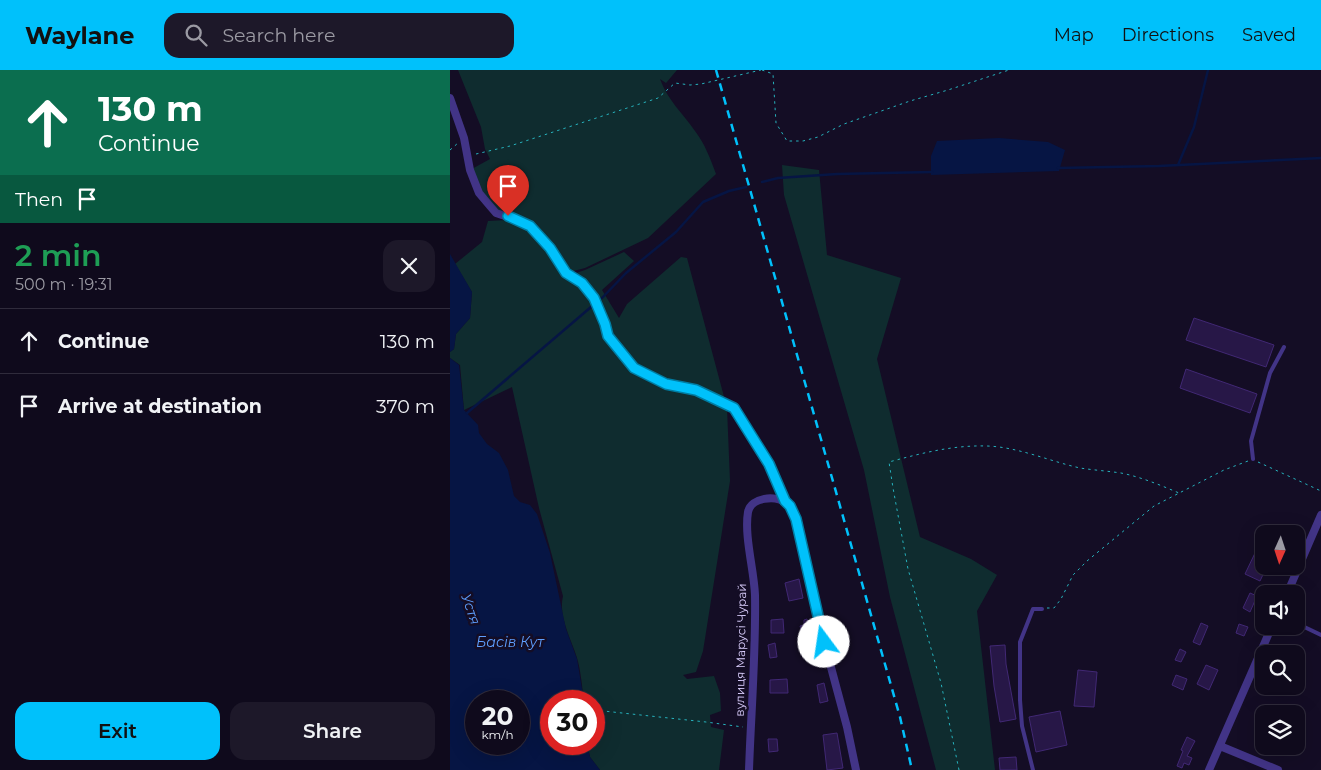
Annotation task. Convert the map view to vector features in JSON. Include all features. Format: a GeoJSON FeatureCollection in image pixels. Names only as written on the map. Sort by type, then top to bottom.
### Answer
{"type":"FeatureCollection","features":[{"type":"Feature","properties":{"kind":"street"},"geometry":{"type":"LineString","coordinates":[[450,98],[464,138],[470,170],[479,193],[496,213],[530,226],[550,248],[566,273],[582,283],[594,298],[608,336],[634,368],[666,384],[696,390],[734,408],[769,464],[785,501],[790,506],[796,519],[856,770]]}},
{"type":"Feature","properties":{"kind":"street","name":"вулиця Марусі Чурай"},"geometry":{"type":"LineString","coordinates":[[749,770],[755,670],[755,594],[748,510],[754,501],[760,499],[785,501]]}},
{"type":"Feature","properties":{"kind":"street"},"geometry":{"type":"LineString","coordinates":[[1291,585],[1321,515]]}},
{"type":"Feature","properties":{"kind":"street"},"geometry":{"type":"LineString","coordinates":[[1209,770],[1268,635]]}},
{"type":"Feature","properties":{"kind":"street"},"geometry":{"type":"LineString","coordinates":[[1220,746],[1278,770]]}},
{"type":"Feature","properties":{"kind":"lane"},"geometry":{"type":"LineString","coordinates":[[1253,459],[1251,441],[1270,373],[1284,347]]}},
{"type":"Feature","properties":{"kind":"lane"},"geometry":{"type":"LineString","coordinates":[[1033,770],[1022,726],[1020,642],[1034,609],[1042,609]]}},
{"type":"Feature","properties":{"kind":"lane"},"geometry":{"type":"LineString","coordinates":[[1305,627],[1321,635]]}},
{"type":"Feature","properties":{"kind":"path"},"geometry":{"type":"LineString","coordinates":[[468,156],[510,146],[658,98],[675,83],[701,84],[761,70],[773,74],[776,123],[787,141],[803,141],[818,137],[844,124],[910,101],[1010,70]]}},
{"type":"Feature","properties":{"kind":"path"},"geometry":{"type":"LineString","coordinates":[[959,770],[941,683],[908,570],[889,462],[950,447],[988,446],[1078,467],[1145,479],[1179,492]]}},
{"type":"Feature","properties":{"kind":"path"},"geometry":{"type":"LineString","coordinates":[[1042,609],[1054,608],[1061,599],[1073,575],[1087,561],[1154,506],[1224,470],[1253,459],[1321,491]]}},
{"type":"Feature","properties":{"kind":"path"},"geometry":{"type":"LineString","coordinates":[[605,711],[751,728]]}},
{"type":"Feature","properties":{"kind":"green space"},"geometry":{"type":"Polygon","coordinates":[[[458,70],[677,70],[666,83],[660,79],[663,87],[702,141],[716,174],[648,238],[585,268],[566,273],[530,227],[490,206],[470,170],[490,159],[485,149],[481,127],[458,70]]]}},
{"type":"Feature","properties":{"kind":"green space"},"geometry":{"type":"Polygon","coordinates":[[[782,165],[819,170],[827,255],[901,278],[877,359],[920,537],[971,559],[997,575],[977,611],[995,770],[936,770],[890,597],[864,470],[784,195],[782,165]]]}},
{"type":"Feature","properties":{"kind":"green space"},"geometry":{"type":"Polygon","coordinates":[[[507,220],[524,226],[536,241],[550,253],[567,276],[624,252],[634,261],[602,290],[619,318],[627,304],[681,257],[687,258],[727,408],[730,481],[703,651],[696,672],[683,675],[687,679],[714,676],[720,693],[721,711],[710,715],[711,727],[724,730],[719,770],[600,770],[590,757],[590,755],[605,755],[605,690],[582,690],[578,663],[562,612],[563,596],[539,508],[512,387],[464,410],[460,365],[450,358],[450,352],[454,349],[456,334],[470,318],[472,292],[455,264],[482,242],[488,221],[507,220]]]}},
{"type":"Feature","properties":{"kind":"water"},"geometry":{"type":"Polygon","coordinates":[[[999,138],[1048,142],[1065,150],[1059,171],[931,175],[931,156],[937,141],[999,138]]]}},
{"type":"Feature","properties":{"kind":"water"},"geometry":{"type":"Polygon","coordinates":[[[450,254],[472,292],[470,318],[456,334],[454,349],[450,352],[450,254]]]}},
{"type":"Feature","properties":{"kind":"water","name":"Басів Кут"},"geometry":{"type":"Polygon","coordinates":[[[450,358],[459,365],[464,410],[478,425],[479,433],[487,444],[499,453],[508,470],[514,496],[520,502],[530,505],[537,514],[550,553],[566,629],[577,659],[582,690],[540,690],[540,755],[590,755],[600,770],[450,770],[450,358]]]}},
{"type":"Feature","properties":{"kind":"building"},"geometry":{"type":"Polygon","coordinates":[[[1194,318],[1274,345],[1266,367],[1186,340],[1194,318]]]}},
{"type":"Feature","properties":{"kind":"building"},"geometry":{"type":"Polygon","coordinates":[[[1186,369],[1257,394],[1250,413],[1180,388],[1186,369]]]}},
{"type":"Feature","properties":{"kind":"building"},"geometry":{"type":"Polygon","coordinates":[[[1255,553],[1255,575],[1263,575],[1260,581],[1245,574],[1255,553]]]}},
{"type":"Feature","properties":{"kind":"building"},"geometry":{"type":"Polygon","coordinates":[[[799,579],[803,598],[789,601],[785,583],[799,579]]]}},
{"type":"Feature","properties":{"kind":"building"},"geometry":{"type":"Polygon","coordinates":[[[1250,593],[1255,595],[1255,601],[1250,612],[1243,608],[1250,593]]]}},
{"type":"Feature","properties":{"kind":"building"},"geometry":{"type":"Polygon","coordinates":[[[783,619],[784,633],[771,633],[771,620],[783,619]]]}},
{"type":"Feature","properties":{"kind":"building"},"geometry":{"type":"Polygon","coordinates":[[[807,619],[812,636],[806,638],[800,626],[804,625],[804,620],[807,619]]]}},
{"type":"Feature","properties":{"kind":"building"},"geometry":{"type":"Polygon","coordinates":[[[1201,623],[1208,626],[1200,645],[1193,642],[1201,623]]]}},
{"type":"Feature","properties":{"kind":"building"},"geometry":{"type":"Polygon","coordinates":[[[1239,624],[1248,627],[1244,636],[1236,633],[1239,624]]]}},
{"type":"Feature","properties":{"kind":"building"},"geometry":{"type":"Polygon","coordinates":[[[775,643],[777,657],[770,658],[768,645],[775,643]]]}},
{"type":"Feature","properties":{"kind":"building"},"geometry":{"type":"Polygon","coordinates":[[[1005,645],[1006,664],[1016,719],[1000,722],[990,646],[1005,645]]]}},
{"type":"Feature","properties":{"kind":"building"},"geometry":{"type":"Polygon","coordinates":[[[1180,649],[1186,652],[1181,662],[1175,660],[1180,649]]]}},
{"type":"Feature","properties":{"kind":"building"},"geometry":{"type":"Polygon","coordinates":[[[1206,665],[1218,670],[1209,690],[1197,684],[1206,665]]]}},
{"type":"Feature","properties":{"kind":"building"},"geometry":{"type":"Polygon","coordinates":[[[1078,670],[1097,672],[1094,707],[1074,706],[1078,670]]]}},
{"type":"Feature","properties":{"kind":"building"},"geometry":{"type":"Polygon","coordinates":[[[1176,675],[1187,679],[1183,690],[1172,685],[1176,675]]]}},
{"type":"Feature","properties":{"kind":"building"},"geometry":{"type":"Polygon","coordinates":[[[787,679],[788,693],[770,693],[770,680],[787,679]]]}},
{"type":"Feature","properties":{"kind":"building"},"geometry":{"type":"Polygon","coordinates":[[[824,683],[828,701],[820,703],[817,685],[824,683]]]}},
{"type":"Feature","properties":{"kind":"building"},"geometry":{"type":"Polygon","coordinates":[[[1060,711],[1067,745],[1036,752],[1029,717],[1060,711]]]}},
{"type":"Feature","properties":{"kind":"building"},"geometry":{"type":"Polygon","coordinates":[[[837,733],[843,768],[827,770],[823,735],[837,733]]]}},
{"type":"Feature","properties":{"kind":"building"},"geometry":{"type":"Polygon","coordinates":[[[1187,737],[1195,741],[1187,756],[1192,758],[1189,765],[1184,763],[1182,768],[1177,766],[1187,737]]]}},
{"type":"Feature","properties":{"kind":"building"},"geometry":{"type":"Polygon","coordinates":[[[768,739],[777,739],[778,751],[769,752],[768,739]]]}},
{"type":"Feature","properties":{"kind":"building"},"geometry":{"type":"Polygon","coordinates":[[[1016,757],[1017,770],[1000,770],[999,758],[1016,757]]]}},
{"type":"Feature","properties":{"kind":"waterway"},"geometry":{"type":"LineString","coordinates":[[1178,165],[1194,127],[1208,70]]}},
{"type":"Feature","properties":{"kind":"waterway"},"geometry":{"type":"LineString","coordinates":[[1058,168],[1159,166],[1321,158]]}},
{"type":"Feature","properties":{"kind":"waterway"},"geometry":{"type":"LineString","coordinates":[[762,182],[778,178],[837,174],[932,172]]}},
{"type":"Feature","properties":{"kind":"waterway"},"geometry":{"type":"LineString","coordinates":[[602,298],[626,273],[676,232],[703,202],[729,191],[746,187]]}},
{"type":"Feature","properties":{"kind":"waterway"},"geometry":{"type":"LineString","coordinates":[[467,413],[591,307]]}},
{"type":"Feature","properties":{"kind":"railway"},"geometry":{"type":"LineString","coordinates":[[716,70],[900,717],[912,770]]}},
{"type":"Feature","properties":{"kind":"route"},"geometry":{"type":"LineString","coordinates":[[508,216],[530,226],[550,248],[566,273],[582,283],[594,298],[608,336],[634,368],[666,384],[696,390],[734,408],[769,464],[785,501],[790,506],[796,519],[824,642]]}},
{"type":"Feature","properties":{"kind":"water label","name":"Устя"},"geometry":{"type":"Point","coordinates":[471,609]}}]}
